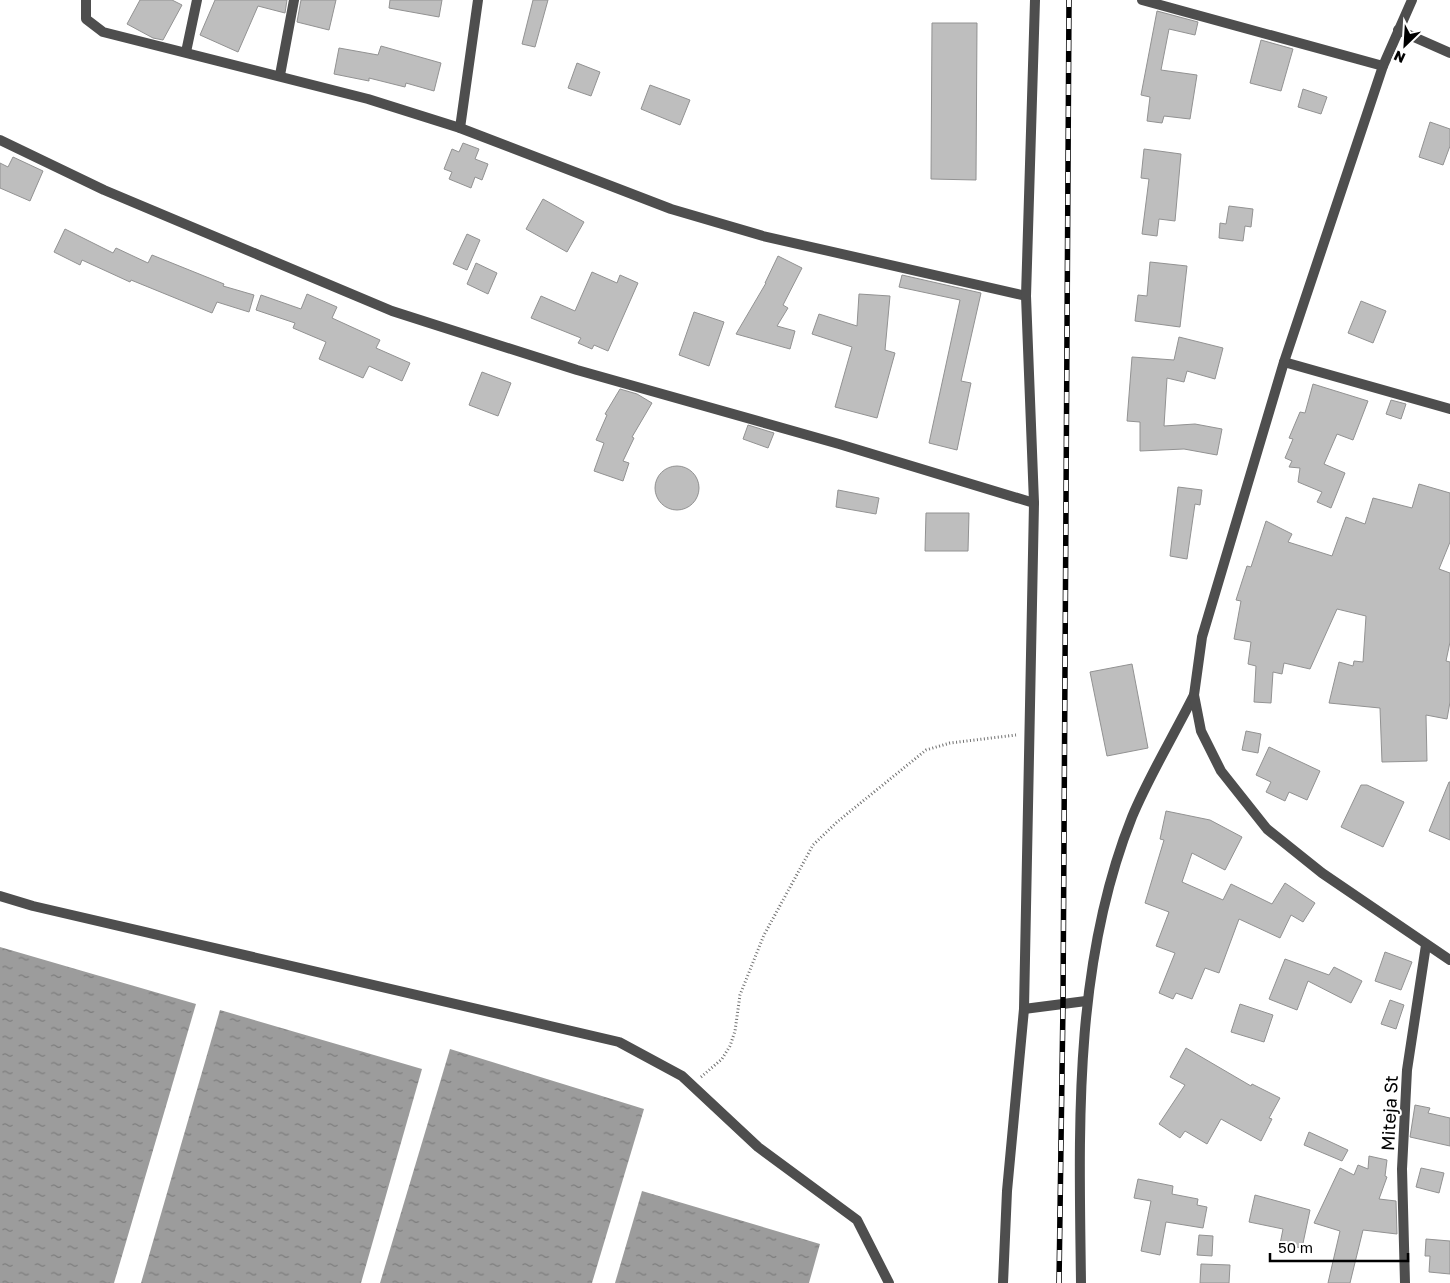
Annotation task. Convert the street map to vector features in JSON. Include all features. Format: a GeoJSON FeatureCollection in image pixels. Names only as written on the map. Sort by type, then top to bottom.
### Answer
{"type":"FeatureCollection","features":[{"type":"Feature","properties":{"kind":"street"},"geometry":{"type":"LineString","coordinates":[[86,0],[86,19],[103,32],[368,99],[460,128],[672,209],[763,236],[1026,296]]}},
{"type":"Feature","properties":{"kind":"street"},"geometry":{"type":"LineString","coordinates":[[186,52],[197,0]]}},
{"type":"Feature","properties":{"kind":"street"},"geometry":{"type":"LineString","coordinates":[[280,76],[294,0]]}},
{"type":"Feature","properties":{"kind":"street"},"geometry":{"type":"LineString","coordinates":[[460,128],[478,0]]}},
{"type":"Feature","properties":{"kind":"street"},"geometry":{"type":"LineString","coordinates":[[1003,1283],[1007,1190],[1024,1009],[1034,503],[1026,296],[1035,0]]}},
{"type":"Feature","properties":{"kind":"street"},"geometry":{"type":"LineString","coordinates":[[1142,0],[1383,66]]}},
{"type":"Feature","properties":{"kind":"street"},"geometry":{"type":"LineString","coordinates":[[1412,0],[1383,66],[1284,362],[1202,637],[1194,695],[1201,731],[1221,770],[1267,829],[1322,873],[1450,960]]}},
{"type":"Feature","properties":{"kind":"street"},"geometry":{"type":"LineString","coordinates":[[1398,30],[1450,53]]}},
{"type":"Feature","properties":{"kind":"street"},"geometry":{"type":"LineString","coordinates":[[0,140],[104,190],[392,311],[576,370],[839,444],[1034,503]]}},
{"type":"Feature","properties":{"kind":"street"},"geometry":{"type":"LineString","coordinates":[[1284,362],[1450,409]]}},
{"type":"Feature","properties":{"kind":"street"},"geometry":{"type":"LineString","coordinates":[[1081,1283],[1079,1122],[1086,1001],[1104,903],[1133,816],[1194,695]]}},
{"type":"Feature","properties":{"kind":"street"},"geometry":{"type":"LineString","coordinates":[[0,896],[32,906],[619,1042],[682,1076],[758,1147],[857,1220],[889,1283]]}},
{"type":"Feature","properties":{"kind":"street","name":"Miteja St"},"geometry":{"type":"LineString","coordinates":[[1405,1283],[1402,1169],[1407,1070],[1426,945]]}},
{"type":"Feature","properties":{"kind":"street"},"geometry":{"type":"LineString","coordinates":[[1024,1009],[1086,1001]]}},
{"type":"Feature","properties":{"kind":"path"},"geometry":{"type":"LineString","coordinates":[[692,1085],[722,1059],[730,1046],[735,1031],[740,995],[764,935],[813,845],[837,822],[926,750],[950,743],[1029,733]]}},
{"type":"Feature","properties":{"kind":"water"},"geometry":{"type":"Polygon","coordinates":[[[0,947],[196,1004],[114,1283],[0,1283],[0,947]]]}},
{"type":"Feature","properties":{"kind":"water"},"geometry":{"type":"Polygon","coordinates":[[[220,1010],[422,1069],[361,1283],[141,1283],[220,1010]]]}},
{"type":"Feature","properties":{"kind":"water"},"geometry":{"type":"Polygon","coordinates":[[[450,1049],[644,1109],[592,1283],[380,1283],[450,1049]]]}},
{"type":"Feature","properties":{"kind":"water"},"geometry":{"type":"Polygon","coordinates":[[[642,1191],[820,1244],[809,1283],[615,1283],[642,1191]]]}},
{"type":"Feature","properties":{"kind":"building"},"geometry":{"type":"Polygon","coordinates":[[[140,0],[172,0],[182,5],[163,40],[153,38],[127,24],[140,0]]]}},
{"type":"Feature","properties":{"kind":"building"},"geometry":{"type":"Polygon","coordinates":[[[215,0],[287,0],[285,13],[258,6],[238,52],[200,35],[215,0]]]}},
{"type":"Feature","properties":{"kind":"building"},"geometry":{"type":"Polygon","coordinates":[[[301,0],[336,0],[329,30],[297,22],[301,0]]]}},
{"type":"Feature","properties":{"kind":"building"},"geometry":{"type":"Polygon","coordinates":[[[390,0],[442,0],[439,17],[389,8],[390,0]]]}},
{"type":"Feature","properties":{"kind":"building"},"geometry":{"type":"Polygon","coordinates":[[[533,0],[548,0],[535,47],[522,44],[533,0]]]}},
{"type":"Feature","properties":{"kind":"building"},"geometry":{"type":"Polygon","coordinates":[[[1157,11],[1198,22],[1195,35],[1169,29],[1161,70],[1197,75],[1190,119],[1164,116],[1162,123],[1147,121],[1150,97],[1141,95],[1157,11]]]}},
{"type":"Feature","properties":{"kind":"building"},"geometry":{"type":"Polygon","coordinates":[[[932,23],[977,23],[976,180],[931,179],[932,23]]]}},
{"type":"Feature","properties":{"kind":"building"},"geometry":{"type":"Polygon","coordinates":[[[1261,40],[1293,49],[1281,91],[1250,83],[1261,40]]]}},
{"type":"Feature","properties":{"kind":"building"},"geometry":{"type":"Polygon","coordinates":[[[381,46],[441,63],[434,91],[406,83],[405,87],[369,78],[369,81],[334,74],[339,48],[378,55],[381,46]]]}},
{"type":"Feature","properties":{"kind":"building"},"geometry":{"type":"Polygon","coordinates":[[[577,63],[600,72],[591,96],[568,88],[577,63]]]}},
{"type":"Feature","properties":{"kind":"building"},"geometry":{"type":"Polygon","coordinates":[[[650,85],[690,100],[680,125],[641,109],[650,85]]]}},
{"type":"Feature","properties":{"kind":"building"},"geometry":{"type":"Polygon","coordinates":[[[1303,89],[1327,97],[1321,114],[1298,107],[1303,89]]]}},
{"type":"Feature","properties":{"kind":"building"},"geometry":{"type":"Polygon","coordinates":[[[1430,122],[1450,129],[1450,146],[1443,165],[1419,157],[1430,122]]]}},
{"type":"Feature","properties":{"kind":"building"},"geometry":{"type":"Polygon","coordinates":[[[463,143],[479,149],[475,159],[488,164],[482,180],[475,177],[471,188],[449,179],[452,172],[444,169],[452,149],[459,152],[463,143]]]}},
{"type":"Feature","properties":{"kind":"building"},"geometry":{"type":"Polygon","coordinates":[[[1144,149],[1181,154],[1175,221],[1159,219],[1157,236],[1142,234],[1149,179],[1141,178],[1144,149]]]}},
{"type":"Feature","properties":{"kind":"building"},"geometry":{"type":"Polygon","coordinates":[[[13,157],[43,171],[30,201],[0,188],[0,163],[8,167],[13,157]]]}},
{"type":"Feature","properties":{"kind":"building"},"geometry":{"type":"Polygon","coordinates":[[[543,199],[584,222],[567,252],[526,229],[543,199]]]}},
{"type":"Feature","properties":{"kind":"building"},"geometry":{"type":"Polygon","coordinates":[[[1229,206],[1253,209],[1251,227],[1245,226],[1243,241],[1219,238],[1220,223],[1226,224],[1229,206]]]}},
{"type":"Feature","properties":{"kind":"building"},"geometry":{"type":"Polygon","coordinates":[[[65,229],[113,253],[116,248],[148,263],[152,255],[224,284],[223,286],[254,295],[249,312],[217,302],[212,313],[131,280],[130,282],[82,260],[80,265],[54,252],[65,229]]]}},
{"type":"Feature","properties":{"kind":"building"},"geometry":{"type":"Polygon","coordinates":[[[467,234],[480,240],[467,270],[453,264],[467,234]]]}},
{"type":"Feature","properties":{"kind":"building"},"geometry":{"type":"Polygon","coordinates":[[[778,256],[802,268],[783,305],[788,308],[777,326],[795,331],[790,349],[736,334],[766,283],[778,256]]]}},
{"type":"Feature","properties":{"kind":"building"},"geometry":{"type":"Polygon","coordinates":[[[1150,262],[1187,266],[1180,327],[1135,321],[1138,295],[1147,296],[1150,262]]]}},
{"type":"Feature","properties":{"kind":"building"},"geometry":{"type":"Polygon","coordinates":[[[476,263],[497,273],[488,294],[467,284],[476,263]]]}},
{"type":"Feature","properties":{"kind":"building"},"geometry":{"type":"Polygon","coordinates":[[[592,272],[617,283],[620,275],[638,283],[608,351],[594,345],[592,349],[578,343],[581,338],[531,318],[541,296],[575,311],[592,272]]]}},
{"type":"Feature","properties":{"kind":"building"},"geometry":{"type":"Polygon","coordinates":[[[902,275],[981,293],[961,381],[971,383],[957,450],[929,443],[960,300],[899,287],[902,275]]]}},
{"type":"Feature","properties":{"kind":"building"},"geometry":{"type":"Polygon","coordinates":[[[307,294],[337,307],[332,318],[380,340],[376,348],[410,363],[402,381],[369,366],[363,378],[319,359],[326,342],[293,328],[295,323],[256,310],[261,295],[301,309],[307,294]]]}},
{"type":"Feature","properties":{"kind":"building"},"geometry":{"type":"Polygon","coordinates":[[[859,294],[890,296],[885,350],[895,353],[877,418],[835,407],[852,347],[812,334],[819,314],[857,326],[859,294]]]}},
{"type":"Feature","properties":{"kind":"building"},"geometry":{"type":"Polygon","coordinates":[[[1361,301],[1386,311],[1373,343],[1348,333],[1361,301]]]}},
{"type":"Feature","properties":{"kind":"building"},"geometry":{"type":"Polygon","coordinates":[[[694,312],[724,322],[709,366],[679,355],[694,312]]]}},
{"type":"Feature","properties":{"kind":"building"},"geometry":{"type":"Polygon","coordinates":[[[1179,337],[1223,348],[1215,379],[1187,371],[1184,382],[1167,378],[1164,426],[1195,424],[1222,429],[1217,455],[1184,449],[1140,451],[1140,422],[1127,421],[1132,357],[1174,360],[1179,337]]]}},
{"type":"Feature","properties":{"kind":"building"},"geometry":{"type":"Polygon","coordinates":[[[482,372],[511,383],[498,416],[469,405],[482,372]]]}},
{"type":"Feature","properties":{"kind":"building"},"geometry":{"type":"Polygon","coordinates":[[[1313,384],[1368,401],[1353,440],[1337,434],[1324,464],[1345,473],[1331,508],[1317,502],[1322,492],[1298,482],[1300,468],[1289,467],[1292,461],[1285,458],[1293,439],[1289,438],[1300,412],[1305,413],[1313,384]]]}},
{"type":"Feature","properties":{"kind":"building"},"geometry":{"type":"Polygon","coordinates":[[[620,389],[637,394],[652,403],[632,437],[634,438],[623,461],[629,463],[623,481],[594,471],[604,443],[596,440],[607,415],[605,414],[620,389]]]}},
{"type":"Feature","properties":{"kind":"building"},"geometry":{"type":"Polygon","coordinates":[[[1391,400],[1406,404],[1401,419],[1386,414],[1391,400]]]}},
{"type":"Feature","properties":{"kind":"building"},"geometry":{"type":"Polygon","coordinates":[[[748,425],[774,433],[768,448],[743,439],[748,425]]]}},
{"type":"Feature","properties":{"kind":"building"},"geometry":{"type":"Polygon","coordinates":[[[673,466],[681,466],[693,472],[699,488],[693,504],[681,510],[673,510],[661,504],[655,492],[655,484],[661,472],[673,466]]]}},
{"type":"Feature","properties":{"kind":"building"},"geometry":{"type":"Polygon","coordinates":[[[1419,484],[1450,493],[1450,542],[1439,569],[1450,573],[1450,642],[1446,661],[1450,662],[1450,702],[1447,719],[1426,715],[1427,761],[1382,762],[1380,708],[1329,703],[1339,662],[1353,666],[1354,661],[1363,662],[1366,616],[1337,609],[1310,669],[1284,663],[1282,674],[1273,672],[1271,703],[1254,702],[1256,666],[1248,664],[1251,642],[1234,639],[1241,601],[1236,600],[1247,566],[1251,567],[1266,521],[1292,534],[1288,542],[1332,556],[1346,517],[1365,524],[1373,498],[1412,508],[1419,484]]]}},
{"type":"Feature","properties":{"kind":"building"},"geometry":{"type":"Polygon","coordinates":[[[1178,487],[1202,490],[1200,505],[1195,504],[1187,559],[1170,556],[1178,487]]]}},
{"type":"Feature","properties":{"kind":"building"},"geometry":{"type":"Polygon","coordinates":[[[838,490],[879,498],[876,514],[836,507],[838,490]]]}},
{"type":"Feature","properties":{"kind":"building"},"geometry":{"type":"Polygon","coordinates":[[[926,513],[969,513],[968,551],[925,551],[926,513]]]}},
{"type":"Feature","properties":{"kind":"building"},"geometry":{"type":"Polygon","coordinates":[[[1132,664],[1148,748],[1107,756],[1090,672],[1132,664]]]}},
{"type":"Feature","properties":{"kind":"building"},"geometry":{"type":"Polygon","coordinates":[[[1246,731],[1261,734],[1258,753],[1242,750],[1246,731]]]}},
{"type":"Feature","properties":{"kind":"building"},"geometry":{"type":"Polygon","coordinates":[[[1269,747],[1320,771],[1307,800],[1289,792],[1285,801],[1266,792],[1271,782],[1256,775],[1269,747]]]}},
{"type":"Feature","properties":{"kind":"building"},"geometry":{"type":"Polygon","coordinates":[[[1450,782],[1450,840],[1429,831],[1450,782]]]}},
{"type":"Feature","properties":{"kind":"building"},"geometry":{"type":"Polygon","coordinates":[[[1361,785],[1367,785],[1404,802],[1383,847],[1341,827],[1361,785]]]}},
{"type":"Feature","properties":{"kind":"building"},"geometry":{"type":"Polygon","coordinates":[[[1166,811],[1210,820],[1242,837],[1225,870],[1192,853],[1182,882],[1223,900],[1231,884],[1272,904],[1285,883],[1315,903],[1303,922],[1291,915],[1280,938],[1239,919],[1219,973],[1205,968],[1192,999],[1176,993],[1173,999],[1159,993],[1175,953],[1156,946],[1169,912],[1145,903],[1164,840],[1160,839],[1166,811]]]}},
{"type":"Feature","properties":{"kind":"building"},"geometry":{"type":"Polygon","coordinates":[[[1385,952],[1412,962],[1401,990],[1375,981],[1385,952]]]}},
{"type":"Feature","properties":{"kind":"building"},"geometry":{"type":"Polygon","coordinates":[[[1285,959],[1329,975],[1334,967],[1362,981],[1351,1003],[1308,981],[1297,1010],[1269,999],[1285,959]]]}},
{"type":"Feature","properties":{"kind":"building"},"geometry":{"type":"Polygon","coordinates":[[[1390,1000],[1404,1005],[1396,1029],[1381,1024],[1390,1000]]]}},
{"type":"Feature","properties":{"kind":"building"},"geometry":{"type":"Polygon","coordinates":[[[1240,1004],[1273,1015],[1264,1042],[1231,1032],[1240,1004]]]}},
{"type":"Feature","properties":{"kind":"building"},"geometry":{"type":"Polygon","coordinates":[[[1186,1048],[1251,1086],[1252,1084],[1280,1098],[1269,1118],[1272,1119],[1261,1141],[1221,1119],[1207,1144],[1185,1131],[1180,1138],[1159,1124],[1185,1085],[1170,1077],[1186,1048]]]}},
{"type":"Feature","properties":{"kind":"building"},"geometry":{"type":"Polygon","coordinates":[[[1415,1105],[1430,1108],[1428,1113],[1450,1118],[1450,1146],[1410,1137],[1415,1105]]]}},
{"type":"Feature","properties":{"kind":"building"},"geometry":{"type":"Polygon","coordinates":[[[1309,1132],[1348,1150],[1342,1161],[1304,1145],[1309,1132]]]}},
{"type":"Feature","properties":{"kind":"building"},"geometry":{"type":"Polygon","coordinates":[[[1369,1156],[1387,1160],[1385,1176],[1387,1177],[1379,1199],[1396,1201],[1397,1234],[1363,1230],[1350,1283],[1328,1283],[1340,1231],[1314,1223],[1340,1168],[1354,1175],[1358,1165],[1368,1169],[1369,1156]]]}},
{"type":"Feature","properties":{"kind":"building"},"geometry":{"type":"Polygon","coordinates":[[[1421,1168],[1444,1173],[1439,1193],[1416,1187],[1421,1168]]]}},
{"type":"Feature","properties":{"kind":"building"},"geometry":{"type":"Polygon","coordinates":[[[1138,1179],[1173,1186],[1172,1194],[1198,1199],[1197,1205],[1207,1207],[1203,1228],[1166,1222],[1160,1255],[1141,1251],[1151,1201],[1134,1198],[1138,1179]]]}},
{"type":"Feature","properties":{"kind":"building"},"geometry":{"type":"Polygon","coordinates":[[[1255,1195],[1310,1210],[1302,1248],[1280,1244],[1283,1229],[1249,1222],[1255,1195]]]}},
{"type":"Feature","properties":{"kind":"building"},"geometry":{"type":"Polygon","coordinates":[[[1199,1235],[1213,1236],[1212,1256],[1197,1255],[1199,1235]]]}},
{"type":"Feature","properties":{"kind":"building"},"geometry":{"type":"Polygon","coordinates":[[[1426,1239],[1450,1241],[1450,1274],[1429,1272],[1430,1256],[1425,1256],[1426,1239]]]}},
{"type":"Feature","properties":{"kind":"building"},"geometry":{"type":"Polygon","coordinates":[[[1201,1264],[1230,1265],[1229,1283],[1200,1283],[1201,1264]]]}},
{"type":"Feature","properties":{"kind":"railway"},"geometry":{"type":"LineString","coordinates":[[1059,1283],[1063,1004],[1069,0]]}}]}
